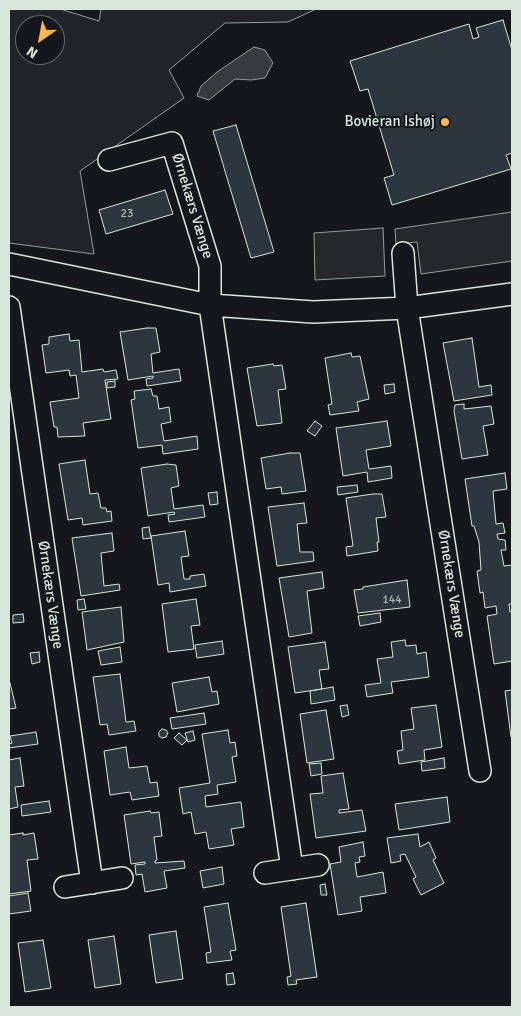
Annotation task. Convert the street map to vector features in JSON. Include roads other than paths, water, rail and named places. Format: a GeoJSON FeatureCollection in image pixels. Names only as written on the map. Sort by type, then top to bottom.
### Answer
{"type":"FeatureCollection","features":[{"type":"Feature","properties":{"kind":"street","name":"Ørnekærs Vænge"},"geometry":{"type":"LineString","coordinates":[[109,160],[172,143],[210,266],[210,305],[292,869]]}},
{"type":"Feature","properties":{"kind":"street","name":"Ørnekærs Vænge"},"geometry":{"type":"LineString","coordinates":[[403,253],[407,308],[480,771]]}},
{"type":"Feature","properties":{"kind":"street"},"geometry":{"type":"LineString","coordinates":[[9,264],[210,305],[313,312],[407,308],[512,294]]}},
{"type":"Feature","properties":{"kind":"street","name":"Ørnekærs Vænge"},"geometry":{"type":"LineString","coordinates":[[9,308],[92,883]]}},
{"type":"Feature","properties":{"kind":"street"},"geometry":{"type":"LineString","coordinates":[[265,873],[318,866]]}},
{"type":"Feature","properties":{"kind":"street"},"geometry":{"type":"LineString","coordinates":[[65,887],[122,878]]}},
{"type":"Feature","properties":{"kind":"place","name":"Bovieran Ishøj"},"geometry":{"type":"Point","coordinates":[445,122]}}]}
